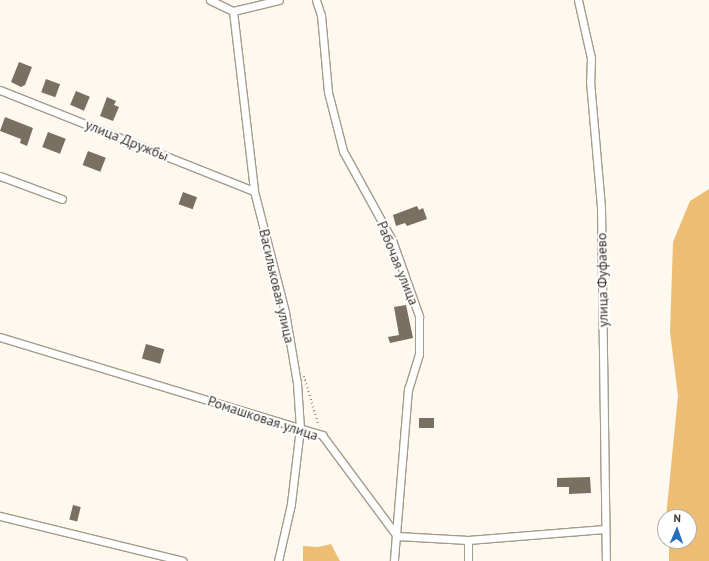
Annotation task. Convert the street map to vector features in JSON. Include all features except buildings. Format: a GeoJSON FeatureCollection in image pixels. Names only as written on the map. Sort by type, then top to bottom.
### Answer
{"type":"FeatureCollection","features":[{"type":"Feature","properties":{"kind":"street"},"geometry":{"type":"LineString","coordinates":[[210,0],[234,11],[279,0]]}},
{"type":"Feature","properties":{"kind":"street","name":"Рабочая улица"},"geometry":{"type":"LineString","coordinates":[[316,0],[321,15],[328,92],[343,150],[392,240],[419,316],[419,354],[408,389],[394,561]]}},
{"type":"Feature","properties":{"kind":"street","name":"улица Фуфаево"},"geometry":{"type":"LineString","coordinates":[[578,0],[591,58],[590,81],[601,208],[606,561]]}},
{"type":"Feature","properties":{"kind":"street","name":"Васильковая улица"},"geometry":{"type":"LineString","coordinates":[[234,11],[254,191],[285,312],[297,383],[300,428],[291,504],[278,561]]}},
{"type":"Feature","properties":{"kind":"street","name":"улица Дружбы"},"geometry":{"type":"LineString","coordinates":[[0,90],[254,191]]}},
{"type":"Feature","properties":{"kind":"street"},"geometry":{"type":"LineString","coordinates":[[0,176],[62,198]]}},
{"type":"Feature","properties":{"kind":"street","name":"Ромашковая улица"},"geometry":{"type":"LineString","coordinates":[[0,337],[322,436],[397,536]]}},
{"type":"Feature","properties":{"kind":"street"},"geometry":{"type":"LineString","coordinates":[[0,516],[183,561]]}},
{"type":"Feature","properties":{"kind":"street"},"geometry":{"type":"LineString","coordinates":[[397,536],[468,540],[605,529]]}},
{"type":"Feature","properties":{"kind":"street"},"geometry":{"type":"LineString","coordinates":[[468,540],[468,561]]}},
{"type":"Feature","properties":{"kind":"shaded area"},"geometry":{"type":"Polygon","coordinates":[[[709,189],[709,561],[669,561],[669,549],[697,549],[697,509],[667,509],[678,396],[670,332],[673,242],[690,201],[709,189]]]}},
{"type":"Feature","properties":{"kind":"shaded area"},"geometry":{"type":"Polygon","coordinates":[[[331,544],[340,561],[303,561],[303,546],[318,547],[331,544]]]}}]}
